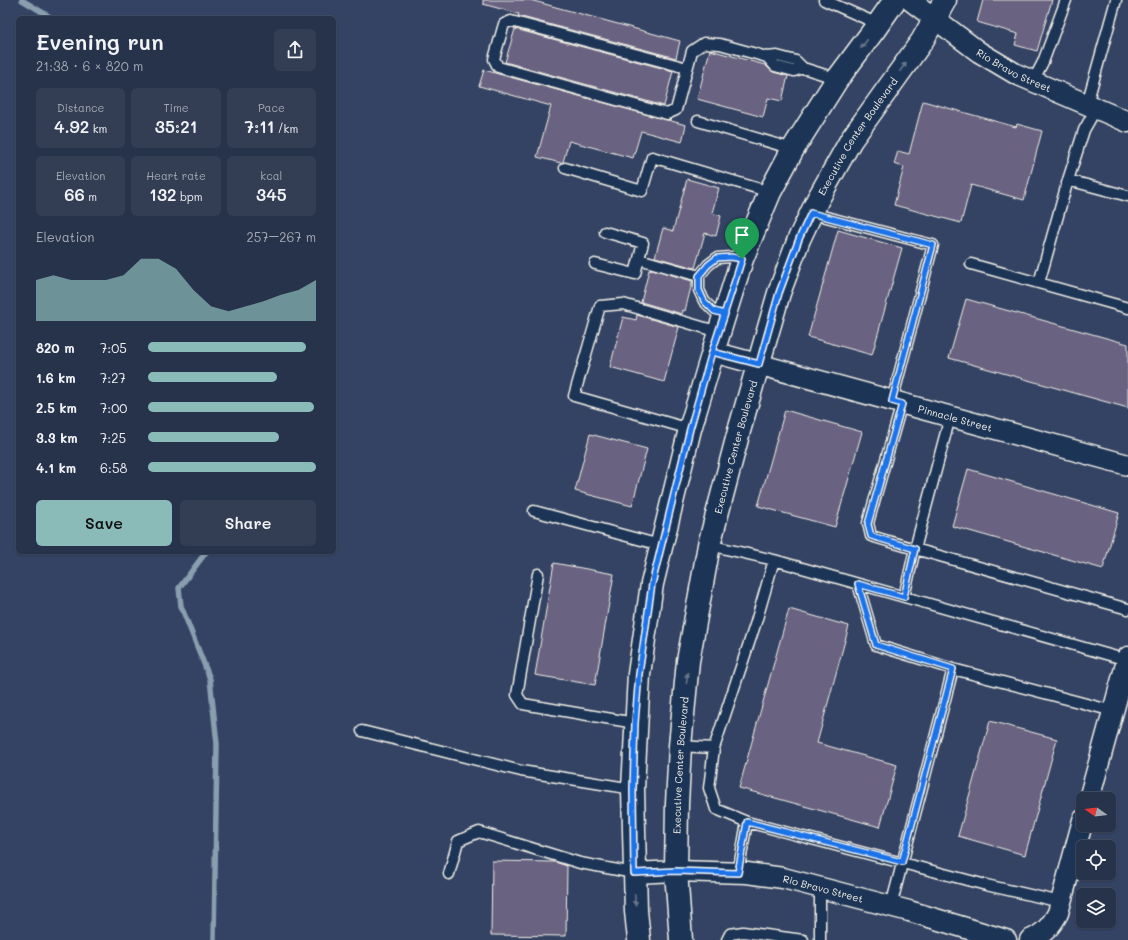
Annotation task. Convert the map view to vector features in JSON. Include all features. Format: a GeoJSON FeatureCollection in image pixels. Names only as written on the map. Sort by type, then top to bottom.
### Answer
{"type":"FeatureCollection","features":[{"type":"Feature","properties":{"kind":"main road"},"geometry":{"type":"LineString","coordinates":[[639,940],[634,873],[633,789],[635,723],[639,674],[652,584],[660,545],[690,429],[742,259],[770,192],[793,149],[838,79],[894,0]]}},
{"type":"Feature","properties":{"kind":"main road","name":"Executive Center Boulevard"},"geometry":{"type":"LineString","coordinates":[[681,940],[676,871],[680,746],[688,661],[709,545],[739,431],[779,293],[799,239],[811,213],[851,140],[922,41],[940,9]]}},
{"type":"Feature","properties":{"kind":"street","name":"Rio Bravo Street"},"geometry":{"type":"LineString","coordinates":[[910,0],[940,9],[979,52],[1016,74],[1128,122]]}},
{"type":"Feature","properties":{"kind":"street","name":"Pinnacle Street"},"geometry":{"type":"LineString","coordinates":[[719,332],[759,364],[1128,465]]}},
{"type":"Feature","properties":{"kind":"street"},"geometry":{"type":"LineString","coordinates":[[1091,792],[1128,658]]}},
{"type":"Feature","properties":{"kind":"street"},"geometry":{"type":"LineString","coordinates":[[1030,940],[1040,935],[1051,925],[1058,912],[1080,832]]}},
{"type":"Feature","properties":{"kind":"street","name":"Rio Bravo Street"},"geometry":{"type":"LineString","coordinates":[[634,873],[676,871],[738,873],[783,878],[891,906],[1006,940]]}},
{"type":"Feature","properties":{"kind":"lane"},"geometry":{"type":"LineString","coordinates":[[824,0],[878,24]]}},
{"type":"Feature","properties":{"kind":"lane"},"geometry":{"type":"LineString","coordinates":[[1033,81],[1043,62],[1066,0]]}},
{"type":"Feature","properties":{"kind":"lane"},"geometry":{"type":"LineString","coordinates":[[1039,283],[1068,180],[1092,106],[1116,0]]}},
{"type":"Feature","properties":{"kind":"lane"},"geometry":{"type":"LineString","coordinates":[[687,68],[511,21],[504,24],[494,59],[498,67],[667,114],[676,110],[692,51],[704,43],[720,44],[767,57],[777,56],[796,61],[803,68],[838,79]]}},
{"type":"Feature","properties":{"kind":"lane"},"geometry":{"type":"LineString","coordinates":[[698,121],[793,149]]}},
{"type":"Feature","properties":{"kind":"lane"},"geometry":{"type":"LineString","coordinates":[[565,168],[642,191],[652,157],[770,192]]}},
{"type":"Feature","properties":{"kind":"lane"},"geometry":{"type":"LineString","coordinates":[[1068,180],[1128,196]]}},
{"type":"Feature","properties":{"kind":"lane"},"geometry":{"type":"LineString","coordinates":[[811,213],[933,245],[868,524],[871,536],[1128,608]]}},
{"type":"Feature","properties":{"kind":"lane"},"geometry":{"type":"LineString","coordinates":[[595,264],[634,274],[639,259],[643,242],[605,232]]}},
{"type":"Feature","properties":{"kind":"lane"},"geometry":{"type":"LineString","coordinates":[[690,429],[574,396],[600,306],[623,304],[719,332],[714,311],[704,301],[699,290],[699,276],[708,265],[717,258],[731,257],[742,259]]}},
{"type":"Feature","properties":{"kind":"lane"},"geometry":{"type":"LineString","coordinates":[[639,259],[699,276]]}},
{"type":"Feature","properties":{"kind":"lane"},"geometry":{"type":"LineString","coordinates":[[971,264],[1128,308]]}},
{"type":"Feature","properties":{"kind":"lane"},"geometry":{"type":"LineString","coordinates":[[904,597],[915,549],[950,417]]}},
{"type":"Feature","properties":{"kind":"lane"},"geometry":{"type":"LineString","coordinates":[[534,511],[660,545]]}},
{"type":"Feature","properties":{"kind":"lane"},"geometry":{"type":"LineString","coordinates":[[709,545],[774,560],[1128,658]]}},
{"type":"Feature","properties":{"kind":"lane"},"geometry":{"type":"LineString","coordinates":[[774,560],[756,622],[714,748],[709,788],[716,809],[747,822],[986,885],[1060,902]]}},
{"type":"Feature","properties":{"kind":"lane"},"geometry":{"type":"LineString","coordinates":[[538,574],[517,695],[523,704],[635,723]]}},
{"type":"Feature","properties":{"kind":"lane"},"geometry":{"type":"LineString","coordinates":[[858,584],[876,645],[953,669],[1113,711]]}},
{"type":"Feature","properties":{"kind":"lane"},"geometry":{"type":"LineString","coordinates":[[891,906],[953,669]]}},
{"type":"Feature","properties":{"kind":"lane"},"geometry":{"type":"LineString","coordinates":[[362,731],[521,771],[633,789]]}},
{"type":"Feature","properties":{"kind":"lane"},"geometry":{"type":"LineString","coordinates":[[680,746],[714,748]]}},
{"type":"Feature","properties":{"kind":"lane"},"geometry":{"type":"LineString","coordinates":[[738,873],[747,822]]}},
{"type":"Feature","properties":{"kind":"lane"},"geometry":{"type":"LineString","coordinates":[[449,874],[458,840],[479,832],[580,863],[634,873]]}},
{"type":"Feature","properties":{"kind":"lane"},"geometry":{"type":"LineString","coordinates":[[820,888],[820,940]]}},
{"type":"Feature","properties":{"kind":"lane"},"geometry":{"type":"LineString","coordinates":[[727,940],[730,934],[743,932],[803,940]]}},
{"type":"Feature","properties":{"kind":"building"},"geometry":{"type":"Polygon","coordinates":[[[483,0],[530,0],[680,41],[676,58],[518,16],[519,14],[483,4],[483,0]]]}},
{"type":"Feature","properties":{"kind":"building"},"geometry":{"type":"Polygon","coordinates":[[[983,0],[1052,0],[1037,51],[1015,45],[1018,34],[977,22],[983,0]]]}},
{"type":"Feature","properties":{"kind":"building"},"geometry":{"type":"Polygon","coordinates":[[[515,29],[673,71],[664,106],[505,62],[515,29]]]}},
{"type":"Feature","properties":{"kind":"building"},"geometry":{"type":"Polygon","coordinates":[[[710,50],[765,65],[773,72],[788,76],[782,101],[768,98],[763,117],[697,99],[710,50]]]}},
{"type":"Feature","properties":{"kind":"building"},"geometry":{"type":"Polygon","coordinates":[[[484,70],[686,125],[682,142],[641,131],[633,158],[569,141],[563,162],[561,163],[537,157],[551,106],[479,86],[484,70]]]}},
{"type":"Feature","properties":{"kind":"building"},"geometry":{"type":"Polygon","coordinates":[[[923,101],[1016,127],[1017,124],[1042,131],[1024,200],[971,185],[961,223],[894,205],[904,167],[894,164],[898,151],[909,154],[923,101]]]}},
{"type":"Feature","properties":{"kind":"building"},"geometry":{"type":"Polygon","coordinates":[[[687,179],[719,188],[712,213],[721,216],[716,236],[705,233],[695,268],[655,257],[663,228],[673,231],[687,179]]]}},
{"type":"Feature","properties":{"kind":"building"},"geometry":{"type":"Polygon","coordinates":[[[838,230],[902,248],[872,355],[808,337],[838,230]]]}},
{"type":"Feature","properties":{"kind":"building"},"geometry":{"type":"Polygon","coordinates":[[[652,269],[692,281],[685,311],[683,310],[682,314],[641,302],[649,270],[651,271],[652,269]]]}},
{"type":"Feature","properties":{"kind":"building"},"geometry":{"type":"Polygon","coordinates":[[[966,299],[1128,344],[1128,408],[949,358],[966,299]]]}},
{"type":"Feature","properties":{"kind":"building"},"geometry":{"type":"Polygon","coordinates":[[[637,315],[679,327],[664,382],[610,367],[623,317],[636,320],[637,315]]]}},
{"type":"Feature","properties":{"kind":"building"},"geometry":{"type":"Polygon","coordinates":[[[785,410],[862,432],[835,527],[758,506],[785,410]]]}},
{"type":"Feature","properties":{"kind":"building"},"geometry":{"type":"Polygon","coordinates":[[[590,434],[647,449],[632,506],[575,491],[590,434]]]}},
{"type":"Feature","properties":{"kind":"building"},"geometry":{"type":"Polygon","coordinates":[[[968,469],[1119,513],[1103,569],[952,526],[968,469]]]}},
{"type":"Feature","properties":{"kind":"building"},"geometry":{"type":"Polygon","coordinates":[[[554,563],[614,574],[595,685],[535,675],[554,563]]]}},
{"type":"Feature","properties":{"kind":"building"},"geometry":{"type":"Polygon","coordinates":[[[789,609],[849,626],[817,743],[897,765],[880,827],[739,788],[789,609]]]}},
{"type":"Feature","properties":{"kind":"building"},"geometry":{"type":"Polygon","coordinates":[[[990,721],[1057,739],[1025,855],[958,836],[990,721]]]}},
{"type":"Feature","properties":{"kind":"building"},"geometry":{"type":"Polygon","coordinates":[[[492,861],[555,862],[567,866],[566,936],[491,935],[492,861]]]}},
{"type":"Feature","properties":{"kind":"waterway"},"geometry":{"type":"LineString","coordinates":[[22,0],[49,16]]}},
{"type":"Feature","properties":{"kind":"waterway"},"geometry":{"type":"LineString","coordinates":[[204,554],[179,588],[181,606],[210,679],[217,744],[214,940]]}},
{"type":"Feature","properties":{"kind":"route"},"geometry":{"type":"LineString","coordinates":[[742,259],[725,314],[712,352],[690,429],[660,545],[652,584],[639,674],[635,723],[633,789],[634,873],[676,871],[738,873],[747,822],[902,862],[953,669],[876,645],[858,584],[904,597],[915,549],[871,536],[868,524],[902,404],[892,401],[933,245],[811,213],[799,239],[779,293],[759,364],[712,352],[719,332],[725,314],[714,311],[704,301],[699,290],[699,276],[708,265],[717,258],[731,257],[742,259]]}}]}
